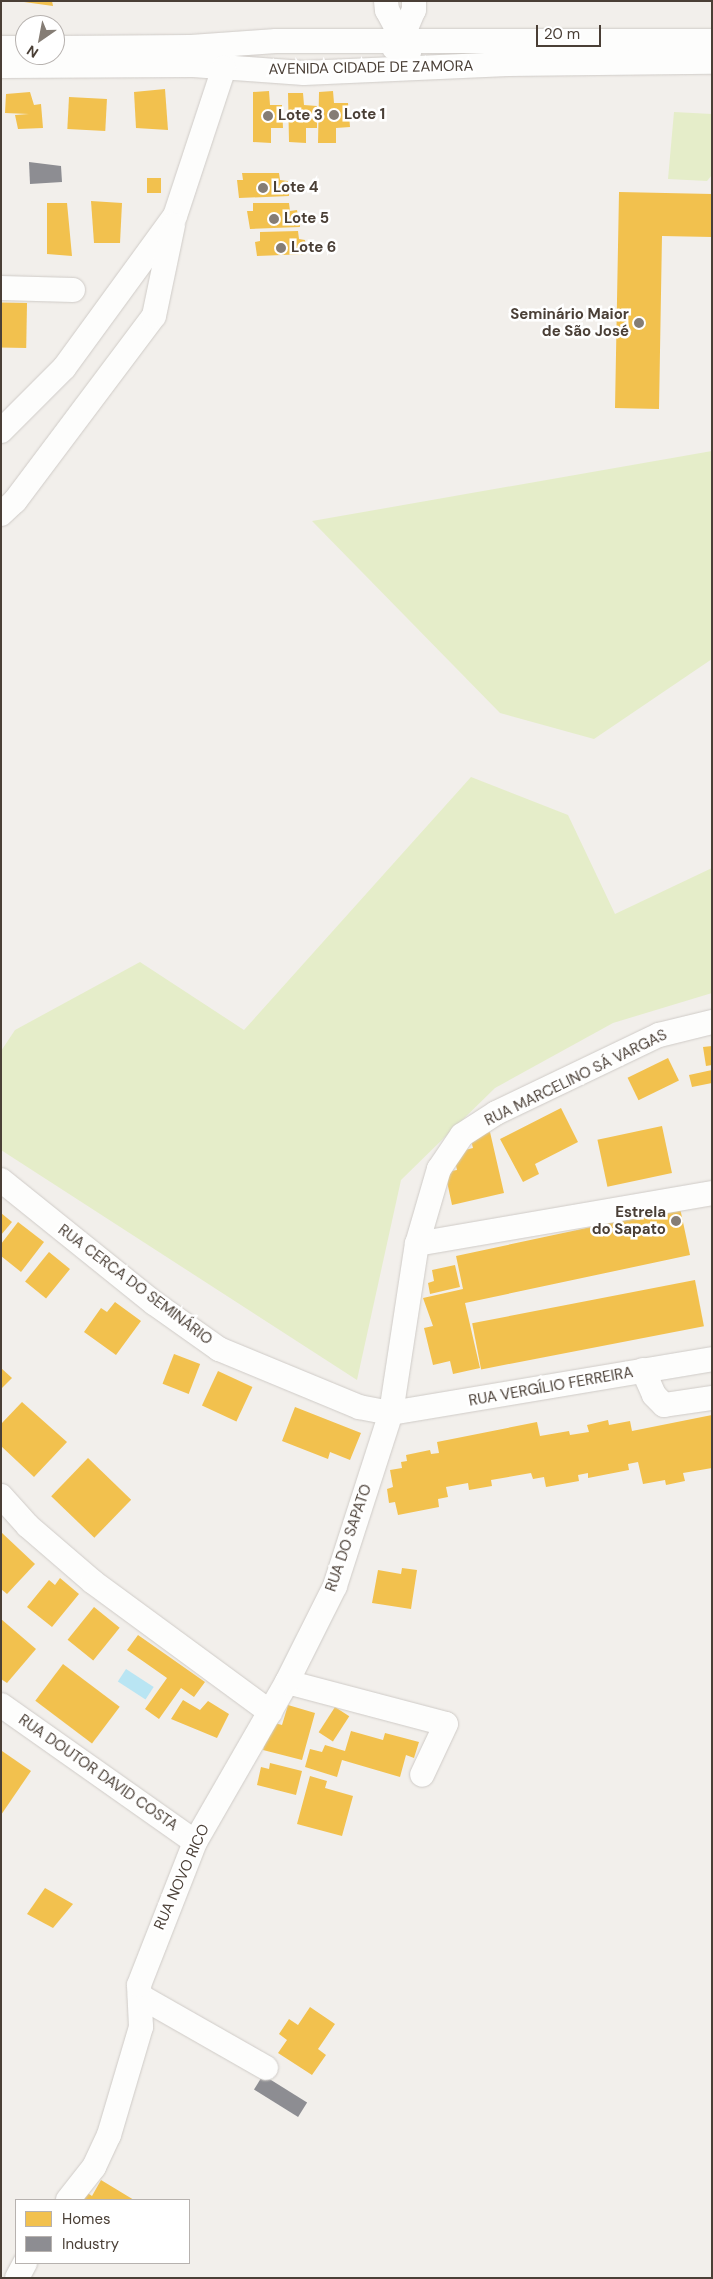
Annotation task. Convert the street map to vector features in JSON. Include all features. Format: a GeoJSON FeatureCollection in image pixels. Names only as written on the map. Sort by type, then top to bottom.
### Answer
{"type":"FeatureCollection","features":[{"type":"Feature","properties":{"kind":"street"},"geometry":{"type":"LineString","coordinates":[[366,40],[387,6]]}},
{"type":"Feature","properties":{"kind":"street"},"geometry":{"type":"LineString","coordinates":[[387,6],[401,40],[414,58],[470,59],[508,64]]}},
{"type":"Feature","properties":{"kind":"street"},"geometry":{"type":"LineString","coordinates":[[304,73],[339,60],[383,59],[401,40],[414,6]]}},
{"type":"Feature","properties":{"kind":"street"},"geometry":{"type":"LineString","coordinates":[[414,6],[416,26],[427,35],[443,39]]}},
{"type":"Feature","properties":{"kind":"street","name":"AVENIDA CIDADE DE ZAMORA"},"geometry":{"type":"LineString","coordinates":[[65,48],[191,47],[276,41],[443,39],[542,42],[712,41]]}},
{"type":"Feature","properties":{"kind":"street"},"geometry":{"type":"LineString","coordinates":[[1,48],[15,48]]}},
{"type":"Feature","properties":{"kind":"street","name":"AVENIDA CIDADE DE ZAMORA"},"geometry":{"type":"LineString","coordinates":[[1,66],[193,65],[304,73],[508,64],[712,62]]}},
{"type":"Feature","properties":{"kind":"street"},"geometry":{"type":"LineString","coordinates":[[1,514],[15,501],[154,316],[175,216],[224,68]]}},
{"type":"Feature","properties":{"kind":"street"},"geometry":{"type":"LineString","coordinates":[[1,431],[64,368],[175,216]]}},
{"type":"Feature","properties":{"kind":"street"},"geometry":{"type":"LineString","coordinates":[[1,288],[73,290]]}},
{"type":"Feature","properties":{"kind":"street","name":"RUA MARCELINO SÁ VARGAS"},"geometry":{"type":"LineString","coordinates":[[390,1413],[417,1244],[439,1169],[462,1135],[496,1113],[659,1035],[712,1022]]}},
{"type":"Feature","properties":{"kind":"street","name":"RUA CERCA DO SEMINÁRIO"},"geometry":{"type":"LineString","coordinates":[[1,1180],[154,1303],[219,1349],[359,1407],[390,1413]]}},
{"type":"Feature","properties":{"kind":"street"},"geometry":{"type":"LineString","coordinates":[[417,1244],[712,1193]]}},
{"type":"Feature","properties":{"kind":"street","name":"RUA VERGÍLIO FERREIRA"},"geometry":{"type":"LineString","coordinates":[[390,1413],[712,1359]]}},
{"type":"Feature","properties":{"kind":"street"},"geometry":{"type":"LineString","coordinates":[[644,1370],[654,1395],[664,1406],[712,1398]]}},
{"type":"Feature","properties":{"kind":"street","name":"RUA DO SAPATO"},"geometry":{"type":"LineString","coordinates":[[270,1712],[335,1586],[390,1413]]}},
{"type":"Feature","properties":{"kind":"street"},"geometry":{"type":"LineString","coordinates":[[1,1496],[28,1526],[92,1582],[270,1712]]}},
{"type":"Feature","properties":{"kind":"street"},"geometry":{"type":"LineString","coordinates":[[287,1682],[446,1724],[422,1775]]}},
{"type":"Feature","properties":{"kind":"street","name":"RUA DOUTOR DAVID COSTA"},"geometry":{"type":"LineString","coordinates":[[1,1705],[195,1842]]}},
{"type":"Feature","properties":{"kind":"street","name":"RUA NOVO RICO"},"geometry":{"type":"LineString","coordinates":[[69,2199],[94,2167],[109,2135],[141,2027],[139,1984],[160,1926],[195,1842],[270,1712]]}},
{"type":"Feature","properties":{"kind":"street"},"geometry":{"type":"LineString","coordinates":[[140,1996],[266,2068]]}},
{"type":"Feature","properties":{"kind":"street"},"geometry":{"type":"LineString","coordinates":[[17,2278],[24,2264]]}},
{"type":"Feature","properties":{"kind":"green space"},"geometry":{"type":"Polygon","coordinates":[[[674,112],[712,114],[712,175],[707,181],[668,179],[674,112]]]}},
{"type":"Feature","properties":{"kind":"green space"},"geometry":{"type":"Polygon","coordinates":[[[712,451],[712,659],[594,739],[500,713],[312,521],[712,451]]]}},
{"type":"Feature","properties":{"kind":"green space"},"geometry":{"type":"Polygon","coordinates":[[[471,777],[568,815],[615,914],[712,868],[712,993],[613,1023],[495,1088],[401,1180],[357,1380],[1,1150],[1,1051],[15,1030],[140,962],[244,1030],[471,777]]]}},
{"type":"Feature","properties":{"kind":"water"},"geometry":{"type":"Polygon","coordinates":[[[126,1669],[154,1687],[146,1700],[118,1682],[126,1669]]]}},
{"type":"Feature","properties":{"kind":"building: Homes"},"geometry":{"type":"Polygon","coordinates":[[[52,1],[53,6],[24,2],[52,1]]]}},
{"type":"Feature","properties":{"kind":"building: Homes"},"geometry":{"type":"Polygon","coordinates":[[[165,89],[168,130],[136,128],[134,92],[165,89]]]}},
{"type":"Feature","properties":{"kind":"building: Homes","name":"Lote 3"},"geometry":{"type":"Polygon","coordinates":[[[269,91],[270,105],[282,105],[283,128],[271,128],[271,143],[253,142],[253,92],[269,91]]]}},
{"type":"Feature","properties":{"kind":"building: Homes","name":"Lote 1"},"geometry":{"type":"Polygon","coordinates":[[[333,91],[334,103],[348,103],[350,127],[336,128],[336,143],[318,143],[319,92],[333,91]]]}},
{"type":"Feature","properties":{"kind":"building: Homes"},"geometry":{"type":"Polygon","coordinates":[[[30,92],[34,105],[41,104],[43,128],[18,129],[15,115],[29,114],[5,113],[6,94],[30,92]]]}},
{"type":"Feature","properties":{"kind":"building: Homes"},"geometry":{"type":"Polygon","coordinates":[[[288,93],[303,93],[304,105],[317,106],[317,128],[306,128],[306,143],[289,142],[288,93]]]}},
{"type":"Feature","properties":{"kind":"building: Homes"},"geometry":{"type":"Polygon","coordinates":[[[69,97],[107,99],[105,131],[67,129],[69,97]]]}},
{"type":"Feature","properties":{"kind":"building: Homes","name":"Lote 4"},"geometry":{"type":"Polygon","coordinates":[[[242,173],[279,173],[280,180],[288,181],[289,196],[239,198],[237,180],[243,180],[242,173]]]}},
{"type":"Feature","properties":{"kind":"building: Homes"},"geometry":{"type":"Polygon","coordinates":[[[147,178],[161,178],[161,193],[147,193],[147,178]]]}},
{"type":"Feature","properties":{"kind":"building: Homes","name":"Seminário Maior de São José"},"geometry":{"type":"Polygon","coordinates":[[[619,192],[712,194],[712,237],[662,236],[659,409],[615,408],[619,192]]]}},
{"type":"Feature","properties":{"kind":"building: Homes"},"geometry":{"type":"Polygon","coordinates":[[[91,201],[122,203],[120,243],[94,243],[91,201]]]}},
{"type":"Feature","properties":{"kind":"building: Homes"},"geometry":{"type":"Polygon","coordinates":[[[47,203],[67,203],[72,256],[47,254],[47,203]]]}},
{"type":"Feature","properties":{"kind":"building: Homes","name":"Lote 5"},"geometry":{"type":"Polygon","coordinates":[[[253,203],[289,203],[290,211],[297,210],[300,227],[250,229],[247,211],[253,211],[253,203]]]}},
{"type":"Feature","properties":{"kind":"building: Homes","name":"Lote 6"},"geometry":{"type":"Polygon","coordinates":[[[298,231],[299,239],[305,240],[307,254],[257,256],[255,242],[260,241],[260,232],[298,231]]]}},
{"type":"Feature","properties":{"kind":"building: Homes"},"geometry":{"type":"Polygon","coordinates":[[[1,303],[27,303],[26,348],[1,348],[1,303]]]}},
{"type":"Feature","properties":{"kind":"building: Homes"},"geometry":{"type":"Polygon","coordinates":[[[712,1046],[712,1065],[706,1066],[703,1047],[712,1046]]]}},
{"type":"Feature","properties":{"kind":"building: Homes"},"geometry":{"type":"Polygon","coordinates":[[[668,1058],[679,1080],[639,1100],[628,1078],[668,1058]]]}},
{"type":"Feature","properties":{"kind":"building: Homes"},"geometry":{"type":"Polygon","coordinates":[[[712,1070],[712,1083],[692,1087],[689,1075],[712,1070]]]}},
{"type":"Feature","properties":{"kind":"building: Homes"},"geometry":{"type":"Polygon","coordinates":[[[561,1108],[578,1142],[535,1164],[539,1174],[523,1182],[500,1139],[561,1108]]]}},
{"type":"Feature","properties":{"kind":"building: Homes"},"geometry":{"type":"Polygon","coordinates":[[[662,1126],[672,1173],[607,1187],[597,1140],[662,1126]]]}},
{"type":"Feature","properties":{"kind":"building: Homes"},"geometry":{"type":"Polygon","coordinates":[[[490,1132],[504,1193],[452,1205],[445,1172],[457,1170],[453,1153],[473,1148],[470,1137],[490,1132]]]}},
{"type":"Feature","properties":{"kind":"building: Homes"},"geometry":{"type":"Polygon","coordinates":[[[680,1208],[690,1255],[465,1303],[480,1368],[453,1374],[450,1361],[433,1365],[424,1328],[433,1326],[423,1298],[463,1289],[456,1256],[680,1208]]]}},
{"type":"Feature","properties":{"kind":"building: Homes"},"geometry":{"type":"Polygon","coordinates":[[[1,1213],[12,1222],[1,1235],[1,1213]]]}},
{"type":"Feature","properties":{"kind":"building: Homes"},"geometry":{"type":"Polygon","coordinates":[[[18,1222],[44,1242],[21,1272],[1,1256],[1,1244],[18,1222]]]}},
{"type":"Feature","properties":{"kind":"building: Homes"},"geometry":{"type":"Polygon","coordinates":[[[49,1252],[70,1269],[46,1299],[25,1282],[49,1252]]]}},
{"type":"Feature","properties":{"kind":"building: Homes"},"geometry":{"type":"Polygon","coordinates":[[[455,1265],[460,1287],[430,1294],[428,1283],[434,1281],[432,1270],[455,1265]]]}},
{"type":"Feature","properties":{"kind":"building: Homes"},"geometry":{"type":"Polygon","coordinates":[[[695,1280],[704,1326],[481,1369],[472,1323],[695,1280]]]}},
{"type":"Feature","properties":{"kind":"building: Homes"},"geometry":{"type":"Polygon","coordinates":[[[115,1302],[141,1321],[116,1355],[84,1332],[101,1308],[107,1312],[115,1302]]]}},
{"type":"Feature","properties":{"kind":"building: Homes"},"geometry":{"type":"Polygon","coordinates":[[[174,1354],[200,1364],[189,1394],[163,1384],[174,1354]]]}},
{"type":"Feature","properties":{"kind":"building: Homes"},"geometry":{"type":"Polygon","coordinates":[[[1,1368],[12,1378],[1,1389],[1,1368]]]}},
{"type":"Feature","properties":{"kind":"building: Homes"},"geometry":{"type":"Polygon","coordinates":[[[218,1371],[252,1387],[236,1421],[202,1405],[218,1371]]]}},
{"type":"Feature","properties":{"kind":"building: Homes"},"geometry":{"type":"Polygon","coordinates":[[[22,1402],[67,1442],[34,1477],[1,1446],[1,1424],[22,1402]]]}},
{"type":"Feature","properties":{"kind":"building: Homes"},"geometry":{"type":"Polygon","coordinates":[[[295,1407],[361,1433],[350,1460],[330,1452],[328,1459],[282,1441],[295,1407]]]}},
{"type":"Feature","properties":{"kind":"building: Homes"},"geometry":{"type":"Polygon","coordinates":[[[712,1415],[712,1468],[683,1473],[685,1481],[666,1485],[665,1480],[643,1484],[638,1462],[628,1464],[629,1470],[588,1478],[588,1473],[578,1475],[579,1481],[546,1487],[544,1477],[533,1479],[531,1473],[491,1480],[492,1486],[469,1490],[468,1483],[446,1487],[448,1497],[438,1499],[439,1507],[398,1515],[395,1502],[389,1503],[387,1489],[393,1487],[390,1470],[402,1468],[401,1462],[407,1461],[406,1455],[430,1450],[431,1454],[439,1453],[437,1442],[537,1422],[540,1436],[569,1431],[570,1435],[589,1432],[587,1425],[608,1420],[609,1425],[630,1421],[632,1431],[712,1415]]]}},
{"type":"Feature","properties":{"kind":"building: Homes"},"geometry":{"type":"Polygon","coordinates":[[[88,1458],[131,1500],[94,1538],[51,1496],[88,1458]]]}},
{"type":"Feature","properties":{"kind":"building: Homes"},"geometry":{"type":"Polygon","coordinates":[[[1,1532],[35,1564],[7,1594],[1,1589],[1,1532]]]}},
{"type":"Feature","properties":{"kind":"building: Homes"},"geometry":{"type":"Polygon","coordinates":[[[402,1568],[417,1570],[411,1609],[372,1603],[378,1570],[401,1574],[402,1568]]]}},
{"type":"Feature","properties":{"kind":"building: Homes"},"geometry":{"type":"Polygon","coordinates":[[[60,1578],[79,1594],[52,1627],[27,1607],[49,1580],[55,1585],[60,1578]]]}},
{"type":"Feature","properties":{"kind":"building: Homes"},"geometry":{"type":"Polygon","coordinates":[[[94,1607],[120,1628],[93,1660],[68,1640],[94,1607]]]}},
{"type":"Feature","properties":{"kind":"building: Homes"},"geometry":{"type":"Polygon","coordinates":[[[1,1619],[36,1649],[7,1683],[1,1679],[1,1619]]]}},
{"type":"Feature","properties":{"kind":"building: Homes"},"geometry":{"type":"Polygon","coordinates":[[[138,1635],[205,1682],[194,1697],[181,1688],[159,1719],[145,1709],[167,1678],[127,1650],[138,1635]]]}},
{"type":"Feature","properties":{"kind":"building: Homes"},"geometry":{"type":"Polygon","coordinates":[[[63,1664],[120,1707],[92,1743],[35,1701],[63,1664]]]}},
{"type":"Feature","properties":{"kind":"building: Homes"},"geometry":{"type":"Polygon","coordinates":[[[183,1700],[200,1710],[208,1701],[229,1714],[217,1738],[171,1719],[183,1700]]]}},
{"type":"Feature","properties":{"kind":"building: Homes"},"geometry":{"type":"Polygon","coordinates":[[[288,1705],[315,1713],[302,1760],[263,1750],[271,1722],[282,1725],[288,1705]]]}},
{"type":"Feature","properties":{"kind":"building: Homes"},"geometry":{"type":"Polygon","coordinates":[[[335,1707],[349,1716],[333,1741],[319,1732],[335,1707]]]}},
{"type":"Feature","properties":{"kind":"building: Homes"},"geometry":{"type":"Polygon","coordinates":[[[351,1731],[383,1740],[385,1733],[419,1742],[414,1758],[406,1755],[400,1777],[342,1760],[337,1777],[305,1767],[310,1749],[322,1752],[325,1745],[345,1751],[351,1731]]]}},
{"type":"Feature","properties":{"kind":"building: Homes"},"geometry":{"type":"Polygon","coordinates":[[[2,1751],[31,1771],[1,1815],[1,1753],[2,1751]]]}},
{"type":"Feature","properties":{"kind":"building: Homes"},"geometry":{"type":"Polygon","coordinates":[[[270,1763],[302,1771],[296,1795],[257,1785],[261,1767],[269,1769],[270,1763]]]}},
{"type":"Feature","properties":{"kind":"building: Homes"},"geometry":{"type":"Polygon","coordinates":[[[310,1776],[327,1781],[325,1788],[353,1796],[342,1836],[297,1824],[310,1776]]]}},
{"type":"Feature","properties":{"kind":"building: Homes"},"geometry":{"type":"Polygon","coordinates":[[[45,1888],[73,1904],[53,1928],[27,1914],[45,1888]]]}},
{"type":"Feature","properties":{"kind":"building: Homes"},"geometry":{"type":"Polygon","coordinates":[[[310,2007],[335,2024],[318,2049],[326,2055],[312,2075],[278,2053],[287,2040],[279,2034],[289,2019],[298,2025],[310,2007]]]}},
{"type":"Feature","properties":{"kind":"building: Homes"},"geometry":{"type":"Polygon","coordinates":[[[101,2180],[132,2199],[73,2199],[80,2188],[92,2196],[101,2180]]]}},
{"type":"Feature","properties":{"kind":"building: Industry"},"geometry":{"type":"Polygon","coordinates":[[[29,162],[61,166],[62,182],[30,184],[29,162]]]}},
{"type":"Feature","properties":{"kind":"building: Industry"},"geometry":{"type":"Polygon","coordinates":[[[263,2075],[307,2103],[298,2117],[254,2089],[263,2075]]]}},
{"type":"Feature","properties":{"kind":"place","name":"Lote 1"},"geometry":{"type":"Point","coordinates":[334,115]}},
{"type":"Feature","properties":{"kind":"place","name":"Lote 3"},"geometry":{"type":"Point","coordinates":[268,116]}},
{"type":"Feature","properties":{"kind":"place","name":"Lote 4"},"geometry":{"type":"Point","coordinates":[263,188]}},
{"type":"Feature","properties":{"kind":"place","name":"Lote 5"},"geometry":{"type":"Point","coordinates":[274,219]}},
{"type":"Feature","properties":{"kind":"place","name":"Lote 6"},"geometry":{"type":"Point","coordinates":[281,248]}},
{"type":"Feature","properties":{"kind":"place","name":"Seminário Maior de São José"},"geometry":{"type":"Point","coordinates":[639,323]}},
{"type":"Feature","properties":{"kind":"place","name":"Estrela do Sapato"},"geometry":{"type":"Point","coordinates":[676,1221]}}]}
